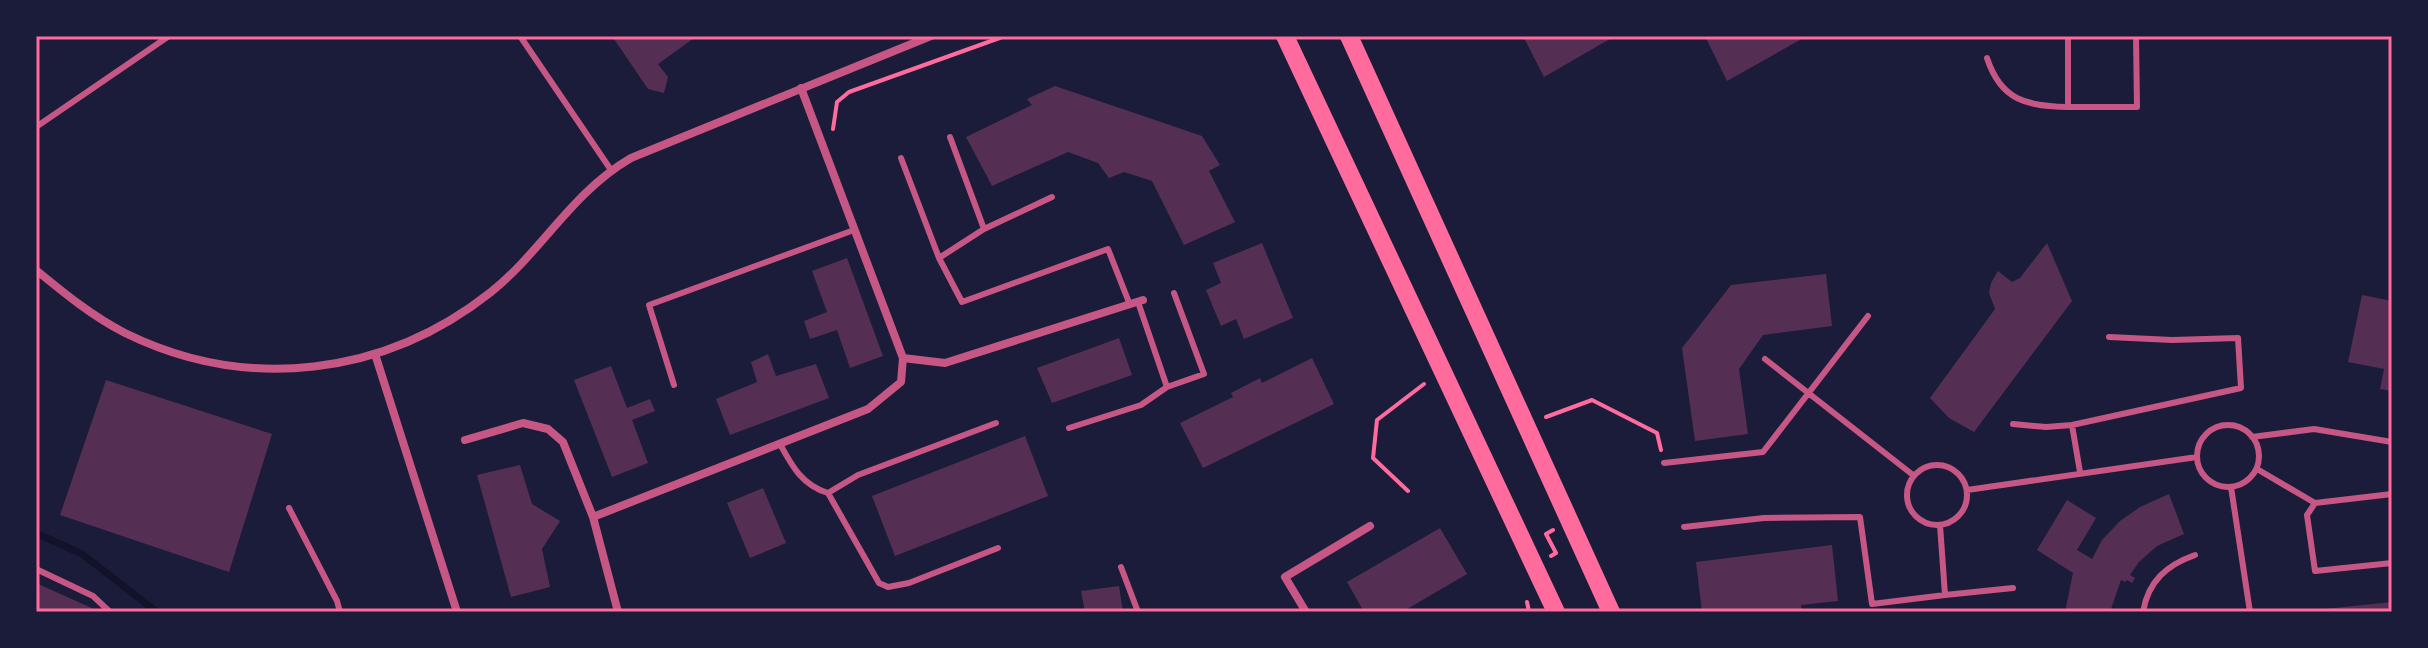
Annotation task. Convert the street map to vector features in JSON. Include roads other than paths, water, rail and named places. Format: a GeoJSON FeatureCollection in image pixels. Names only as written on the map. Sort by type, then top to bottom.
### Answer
{"type":"FeatureCollection","features":[{"type":"Feature","properties":{"kind":"main road"},"geometry":{"type":"LineString","coordinates":[[1285,36],[1556,612]]}},
{"type":"Feature","properties":{"kind":"main road"},"geometry":{"type":"LineString","coordinates":[[1349,36],[1611,612]]}},
{"type":"Feature","properties":{"kind":"street"},"geometry":{"type":"LineString","coordinates":[[36,270],[76,303],[123,331],[150,344],[223,365],[313,368],[375,354],[418,337],[463,312],[492,290],[532,253],[575,201],[611,170],[631,158],[931,36]]}},
{"type":"Feature","properties":{"kind":"street"},"geometry":{"type":"LineString","coordinates":[[593,517],[868,409],[901,382],[903,358],[801,88]]}},
{"type":"Feature","properties":{"kind":"street"},"geometry":{"type":"LineString","coordinates":[[903,358],[945,363],[1137,302]]}},
{"type":"Feature","properties":{"kind":"street"},"geometry":{"type":"LineString","coordinates":[[375,354],[457,612]]}},
{"type":"Feature","properties":{"kind":"street"},"geometry":{"type":"LineString","coordinates":[[465,440],[523,423],[548,429],[563,442],[593,517],[618,612]]}},
{"type":"Feature","properties":{"kind":"street"},"geometry":{"type":"LineString","coordinates":[[1306,612],[1285,577],[1370,526]]}},
{"type":"Feature","properties":{"kind":"lane"},"geometry":{"type":"LineString","coordinates":[[36,127],[169,36]]}},
{"type":"Feature","properties":{"kind":"lane"},"geometry":{"type":"LineString","coordinates":[[520,36],[611,170]]}},
{"type":"Feature","properties":{"kind":"lane"},"geometry":{"type":"LineString","coordinates":[[2068,36],[2068,107]]}},
{"type":"Feature","properties":{"kind":"lane"},"geometry":{"type":"LineString","coordinates":[[1987,58],[1994,80],[2009,93],[2036,106],[2137,107],[2136,36]]}},
{"type":"Feature","properties":{"kind":"lane"},"geometry":{"type":"LineString","coordinates":[[950,137],[984,229]]}},
{"type":"Feature","properties":{"kind":"lane"},"geometry":{"type":"LineString","coordinates":[[901,158],[939,258],[962,302],[1108,249],[1137,302],[1167,387]]}},
{"type":"Feature","properties":{"kind":"lane"},"geometry":{"type":"LineString","coordinates":[[939,258],[984,229],[1052,197]]}},
{"type":"Feature","properties":{"kind":"lane"},"geometry":{"type":"LineString","coordinates":[[674,385],[649,305],[854,230]]}},
{"type":"Feature","properties":{"kind":"lane"},"geometry":{"type":"LineString","coordinates":[[1069,428],[1141,405],[1167,387],[1204,374],[1174,293]]}},
{"type":"Feature","properties":{"kind":"lane"},"geometry":{"type":"LineString","coordinates":[[1664,463],[1763,452],[1868,316]]}},
{"type":"Feature","properties":{"kind":"lane"},"geometry":{"type":"LineString","coordinates":[[2013,424],[2046,427],[2072,425],[2241,388],[2238,338],[2172,340],[2109,337]]}},
{"type":"Feature","properties":{"kind":"lane"},"geometry":{"type":"LineString","coordinates":[[1765,359],[1913,475]]}},
{"type":"Feature","properties":{"kind":"lane"},"geometry":{"type":"LineString","coordinates":[[828,493],[858,475],[996,423]]}},
{"type":"Feature","properties":{"kind":"lane"},"geometry":{"type":"LineString","coordinates":[[2072,425],[2080,472]]}},
{"type":"Feature","properties":{"kind":"lane"},"geometry":{"type":"LineString","coordinates":[[2220,427],[2239,427],[2252,437],[2259,450],[2257,469],[2250,479],[2231,487],[2219,486],[2204,476],[2197,457],[2204,437],[2220,427]]}},
{"type":"Feature","properties":{"kind":"lane"},"geometry":{"type":"LineString","coordinates":[[2252,437],[2314,429],[2392,442]]}},
{"type":"Feature","properties":{"kind":"lane"},"geometry":{"type":"LineString","coordinates":[[780,444],[795,472],[815,489],[828,493],[879,583],[888,587],[909,583],[998,548]]}},
{"type":"Feature","properties":{"kind":"lane"},"geometry":{"type":"LineString","coordinates":[[1967,490],[2197,457]]}},
{"type":"Feature","properties":{"kind":"lane"},"geometry":{"type":"LineString","coordinates":[[1927,466],[1948,466],[1960,476],[1967,490],[1961,512],[1940,525],[1920,520],[1910,510],[1907,489],[1913,475],[1927,466]]}},
{"type":"Feature","properties":{"kind":"lane"},"geometry":{"type":"LineString","coordinates":[[2257,469],[2315,503],[2392,494]]}},
{"type":"Feature","properties":{"kind":"lane"},"geometry":{"type":"LineString","coordinates":[[2231,487],[2250,612]]}},
{"type":"Feature","properties":{"kind":"lane"},"geometry":{"type":"LineString","coordinates":[[2315,503],[2307,515],[2315,571],[2392,563]]}},
{"type":"Feature","properties":{"kind":"lane"},"geometry":{"type":"LineString","coordinates":[[289,508],[340,612]]}},
{"type":"Feature","properties":{"kind":"lane"},"geometry":{"type":"LineString","coordinates":[[1684,527],[1764,518],[1860,517],[1872,604],[2013,588]]}},
{"type":"Feature","properties":{"kind":"lane"},"geometry":{"type":"LineString","coordinates":[[1940,525],[1945,595]]}},
{"type":"Feature","properties":{"kind":"lane"},"geometry":{"type":"LineString","coordinates":[[2143,612],[2154,583],[2164,570],[2174,562],[2195,555]]}},
{"type":"Feature","properties":{"kind":"lane"},"geometry":{"type":"LineString","coordinates":[[1121,567],[1138,612]]}},
{"type":"Feature","properties":{"kind":"lane"},"geometry":{"type":"LineString","coordinates":[[36,569],[93,596],[110,612]]}},
{"type":"Feature","properties":{"kind":"waterway"},"geometry":{"type":"LineString","coordinates":[[36,533],[82,554],[157,612]]}}]}
